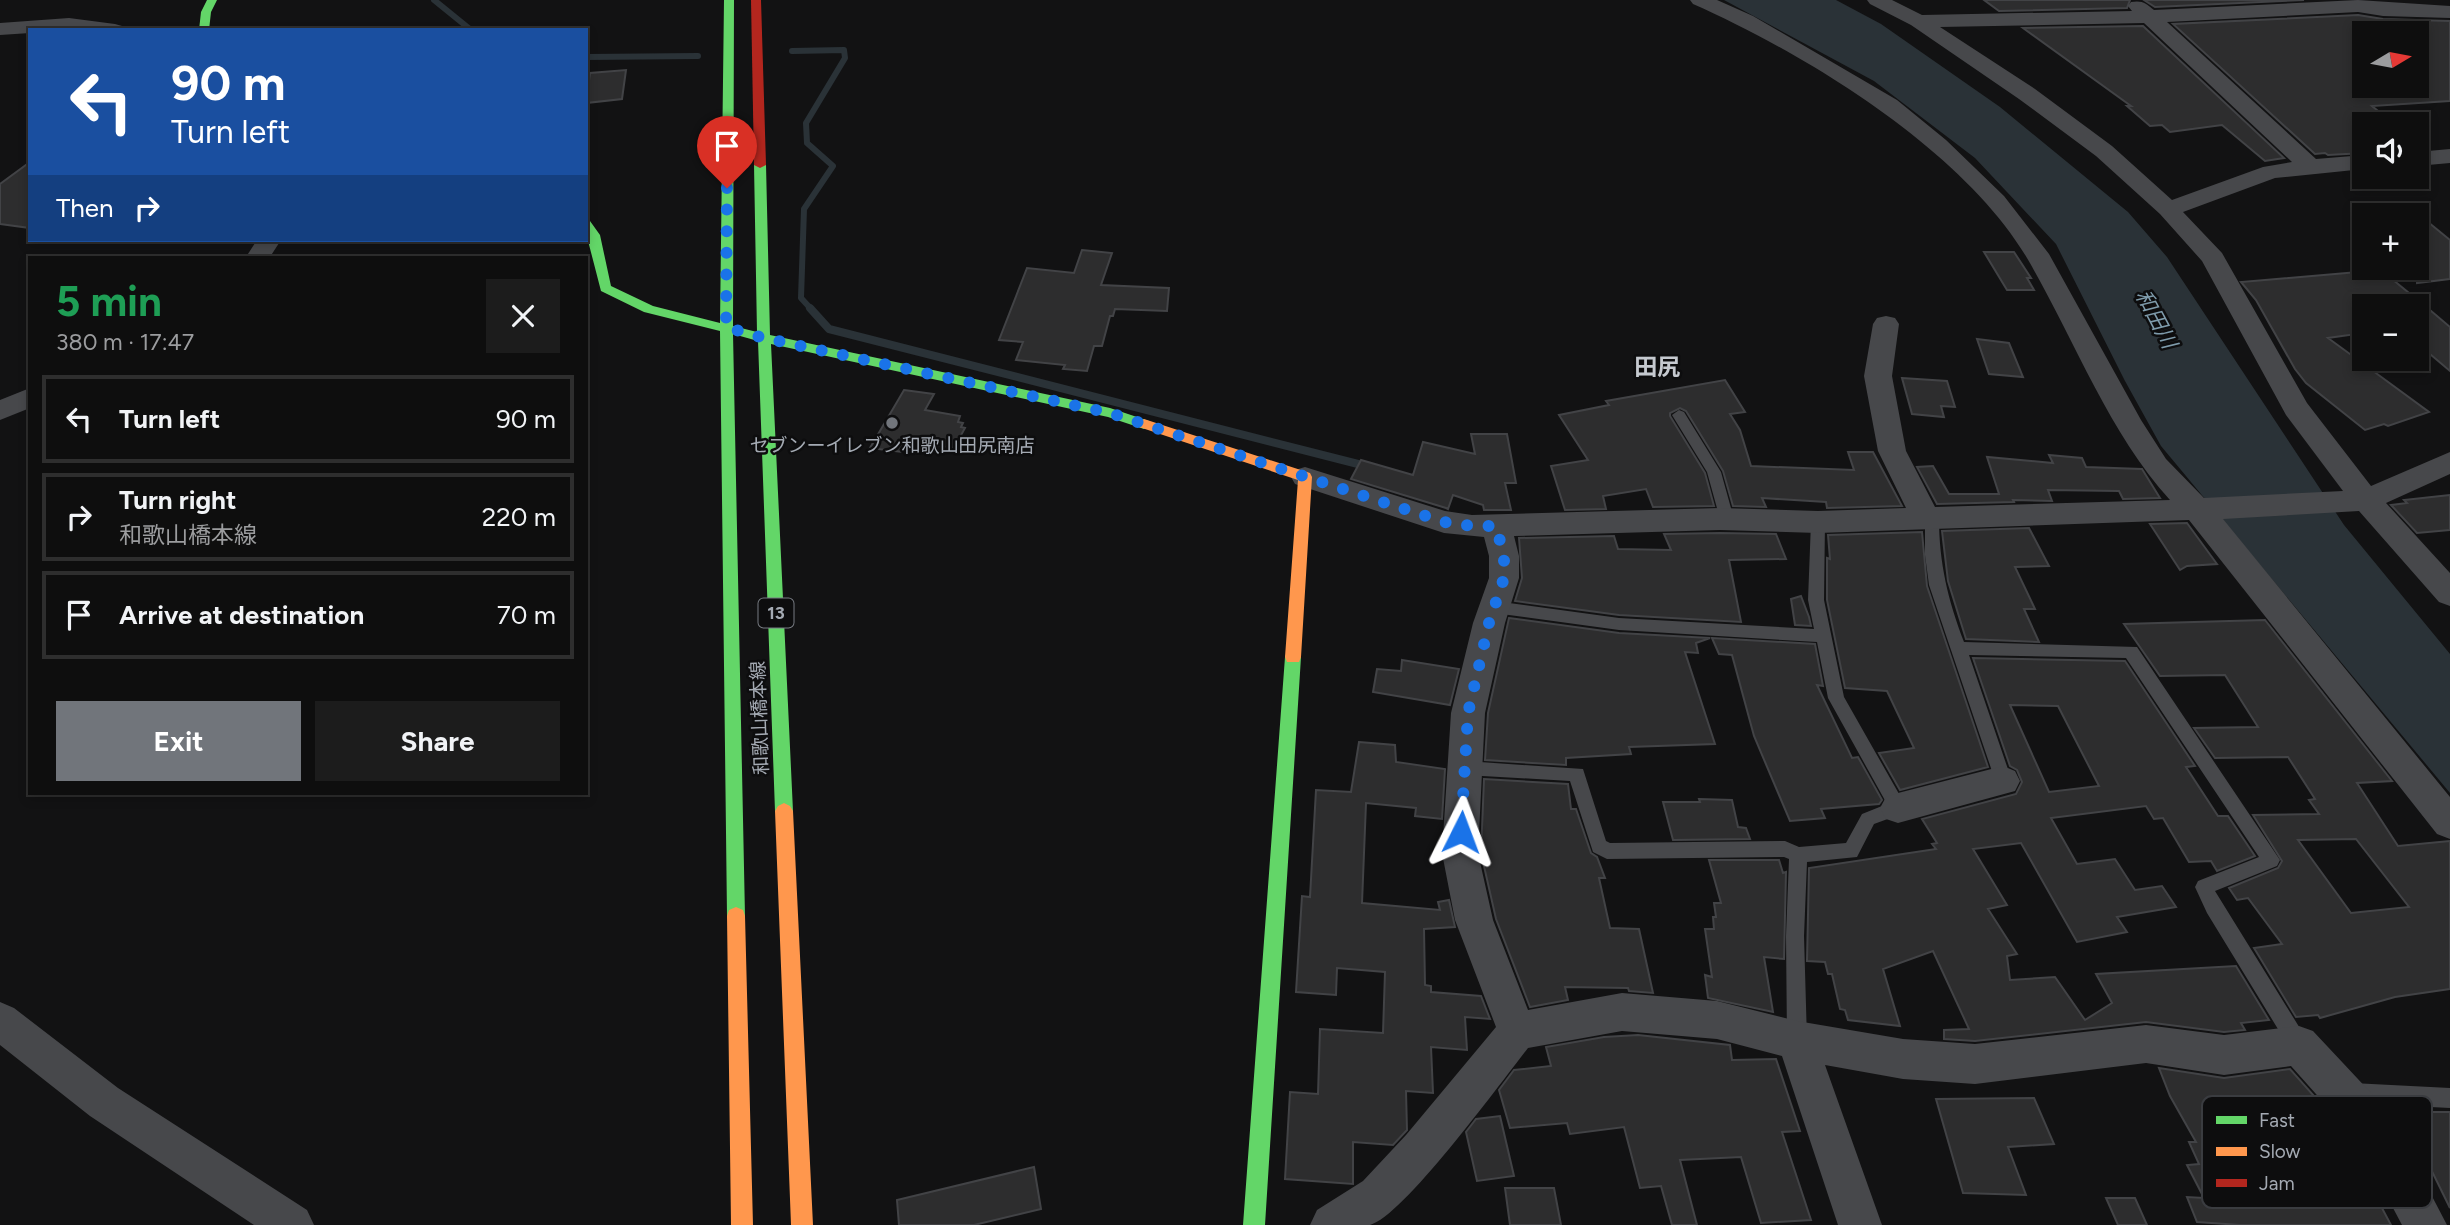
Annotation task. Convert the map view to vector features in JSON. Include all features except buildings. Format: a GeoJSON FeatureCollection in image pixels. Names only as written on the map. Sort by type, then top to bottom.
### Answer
{"type":"FeatureCollection","features":[{"type":"Feature","properties":{"kind":"main road"},"geometry":{"type":"LineString","coordinates":[[204,28],[206,12],[212,0]]}},
{"type":"Feature","properties":{"kind":"main road","name":"和歌山橋本線"},"geometry":{"type":"LineString","coordinates":[[729,0],[726,327],[742,1225]]}},
{"type":"Feature","properties":{"kind":"main road","name":"和歌山橋本線"},"geometry":{"type":"LineString","coordinates":[[757,0],[764,338],[802,1225]]}},
{"type":"Feature","properties":{"kind":"main road"},"geometry":{"type":"LineString","coordinates":[[588,227],[594,235],[605,288],[649,309],[764,338],[1110,413],[1306,477],[1254,1225]]}},
{"type":"Feature","properties":{"kind":"street"},"geometry":{"type":"LineString","coordinates":[[1700,0],[1746,20],[1889,105],[1938,145],[1996,201],[2037,254],[2129,423],[2156,466],[2202,509],[2210,524],[2450,823]]}},
{"type":"Feature","properties":{"kind":"street"},"geometry":{"type":"LineString","coordinates":[[1877,0],[1918,21],[2027,94],[2104,151],[2168,209],[2213,258],[2296,408],[2355,500],[2450,594]]}},
{"type":"Feature","properties":{"kind":"street"},"geometry":{"type":"LineString","coordinates":[[1918,21],[2102,19],[2139,8],[2381,5],[2450,12]]}},
{"type":"Feature","properties":{"kind":"street"},"geometry":{"type":"LineString","coordinates":[[2139,8],[2310,166]]}},
{"type":"Feature","properties":{"kind":"street"},"geometry":{"type":"LineString","coordinates":[[0,29],[69,24],[100,28]]}},
{"type":"Feature","properties":{"kind":"street"},"geometry":{"type":"LineString","coordinates":[[2429,158],[2450,156]]}},
{"type":"Feature","properties":{"kind":"street"},"geometry":{"type":"LineString","coordinates":[[2168,209],[2271,172],[2352,163]]}},
{"type":"Feature","properties":{"kind":"street"},"geometry":{"type":"LineString","coordinates":[[1886,324],[1878,376],[1892,451],[1929,518]]}},
{"type":"Feature","properties":{"kind":"street"},"geometry":{"type":"LineString","coordinates":[[0,411],[28,398]]}},
{"type":"Feature","properties":{"kind":"street"},"geometry":{"type":"LineString","coordinates":[[1306,477],[1444,522],[1472,526],[1727,519],[1818,522],[2202,509],[2355,500],[2450,462]]}},
{"type":"Feature","properties":{"kind":"street"},"geometry":{"type":"LineString","coordinates":[[1496,526],[1504,556],[1504,578],[1494,607],[1468,713],[1460,853],[1474,920],[1517,1031]]}},
{"type":"Feature","properties":{"kind":"street"},"geometry":{"type":"LineString","coordinates":[[1898,808],[2003,781]]}},
{"type":"Feature","properties":{"kind":"street"},"geometry":{"type":"LineString","coordinates":[[1332,1225],[1378,1196],[1421,1150],[1517,1031],[1622,1012],[1717,1020],[1797,1040],[1903,1059],[1975,1064],[2146,1044],[2224,1055],[2298,1045],[2347,1096]]}},
{"type":"Feature","properties":{"kind":"street"},"geometry":{"type":"LineString","coordinates":[[0,1021],[104,1102],[292,1225]]}},
{"type":"Feature","properties":{"kind":"street"},"geometry":{"type":"LineString","coordinates":[[1797,1040],[1860,1225]]}},
{"type":"Feature","properties":{"kind":"street"},"geometry":{"type":"LineString","coordinates":[[2416,1208],[2425,1225]]}},
{"type":"Feature","properties":{"kind":"lane"},"geometry":{"type":"LineString","coordinates":[[1679,415],[1714,472],[1727,519]]}},
{"type":"Feature","properties":{"kind":"lane"},"geometry":{"type":"LineString","coordinates":[[1929,518],[1930,558],[1938,597],[1959,648],[2003,781]]}},
{"type":"Feature","properties":{"kind":"lane"},"geometry":{"type":"LineString","coordinates":[[1465,768],[1577,774],[1599,846],[1607,851],[1785,849],[1798,855],[1851,851],[1868,819],[1898,808],[1836,698],[1816,600],[1818,522]]}},
{"type":"Feature","properties":{"kind":"lane"},"geometry":{"type":"LineString","coordinates":[[1494,607],[1619,624],[1823,636]]}},
{"type":"Feature","properties":{"kind":"lane"},"geometry":{"type":"LineString","coordinates":[[1959,648],[2131,652],[2271,860],[2204,887],[2298,1045]]}},
{"type":"Feature","properties":{"kind":"lane"},"geometry":{"type":"LineString","coordinates":[[1797,1040],[1795,936],[1798,855]]}},
{"type":"Feature","properties":{"kind":"lane"},"geometry":{"type":"LineString","coordinates":[[2343,1092],[2414,1096]]}},
{"type":"Feature","properties":{"kind":"lane"},"geometry":{"type":"LineString","coordinates":[[2432,1097],[2450,1098]]}},
{"type":"Feature","properties":{"kind":"water","name":"和田川"},"geometry":{"type":"Polygon","coordinates":[[[1724,0],[1836,0],[1881,24],[2000,107],[2128,212],[2167,257],[2344,525],[2450,654],[2450,793],[2161,446],[2056,244],[1975,158],[1874,81],[1724,0]]]}},
{"type":"Feature","properties":{"kind":"waterway"},"geometry":{"type":"LineString","coordinates":[[434,0],[469,28]]}},
{"type":"Feature","properties":{"kind":"waterway"},"geometry":{"type":"LineString","coordinates":[[792,51],[844,50],[845,58],[806,123],[807,143],[833,166],[804,209],[801,298],[812,310]]}},
{"type":"Feature","properties":{"kind":"waterway"},"geometry":{"type":"LineString","coordinates":[[588,57],[698,56]]}},
{"type":"Feature","properties":{"kind":"waterway"},"geometry":{"type":"LineString","coordinates":[[810,308],[829,329],[1358,464]]}},
{"type":"Feature","properties":{"kind":"traffic: fast"},"geometry":{"type":"LineString","coordinates":[[204,28],[206,12],[212,0]]}},
{"type":"Feature","properties":{"kind":"traffic: fast"},"geometry":{"type":"LineString","coordinates":[[729,0],[726,327],[736,916]]}},
{"type":"Feature","properties":{"kind":"traffic: fast"},"geometry":{"type":"LineString","coordinates":[[760,165],[764,338],[784,811]]}},
{"type":"Feature","properties":{"kind":"traffic: fast"},"geometry":{"type":"LineString","coordinates":[[588,227],[594,235],[605,288],[649,309],[764,338],[1110,413],[1144,424]]}},
{"type":"Feature","properties":{"kind":"traffic: fast"},"geometry":{"type":"LineString","coordinates":[[1254,1225],[1293,657]]}},
{"type":"Feature","properties":{"kind":"traffic: slow"},"geometry":{"type":"LineString","coordinates":[[1144,424],[1305,477],[1293,657]]}},
{"type":"Feature","properties":{"kind":"traffic: slow"},"geometry":{"type":"LineString","coordinates":[[784,811],[802,1225]]}},
{"type":"Feature","properties":{"kind":"traffic: slow"},"geometry":{"type":"LineString","coordinates":[[736,916],[742,1225]]}},
{"type":"Feature","properties":{"kind":"traffic: jam"},"geometry":{"type":"LineString","coordinates":[[756,0],[760,165]]}},
{"type":"Feature","properties":{"kind":"place","name":"セブンーイレブン和歌山田尻南店"},"geometry":{"type":"Point","coordinates":[892,423]}},
{"type":"Feature","properties":{"kind":"district","name":"田尻"},"geometry":{"type":"Point","coordinates":[1657,367]}},
{"type":"Feature","properties":{"kind":"route"},"geometry":{"type":"LineString","coordinates":[[727,188],[726,327],[764,338],[1110,413],[1444,522],[1496,526],[1504,556],[1504,578],[1489,623],[1468,713],[1461,832]]}}]}
